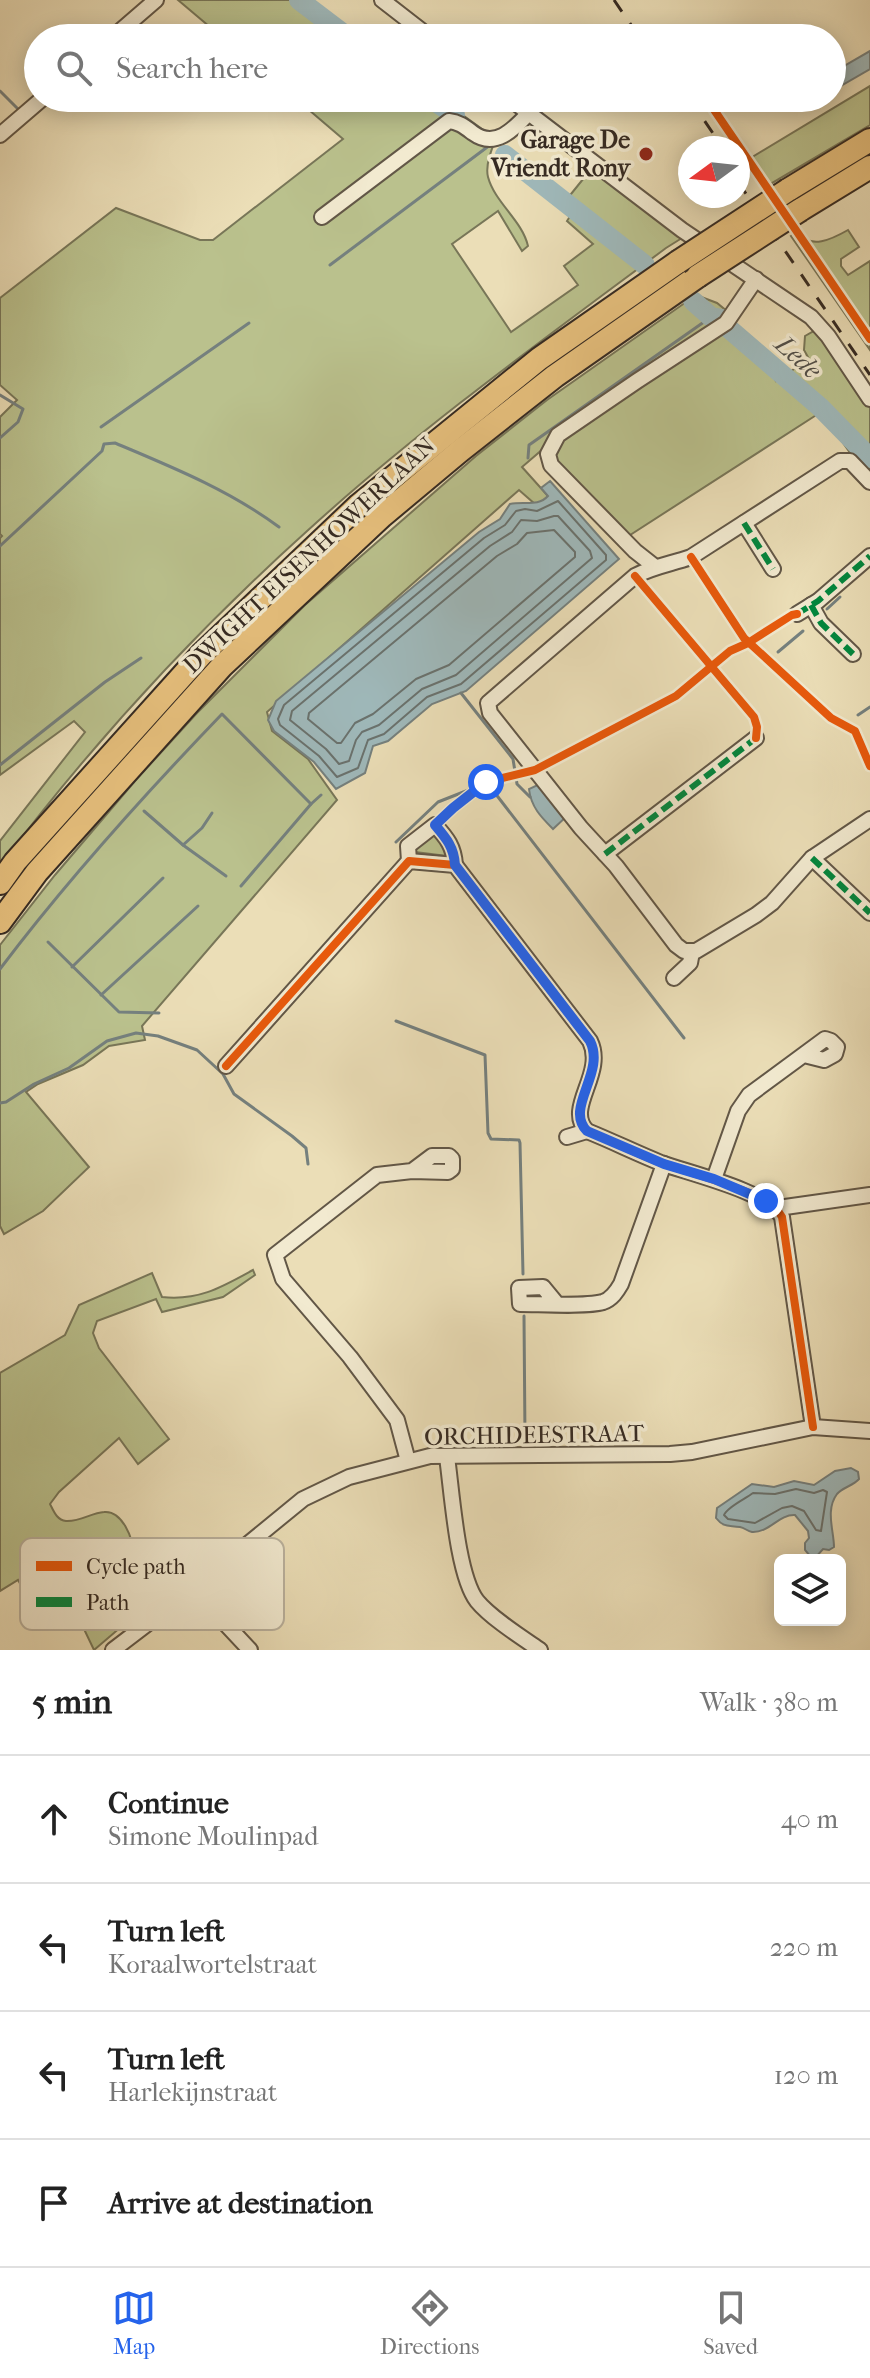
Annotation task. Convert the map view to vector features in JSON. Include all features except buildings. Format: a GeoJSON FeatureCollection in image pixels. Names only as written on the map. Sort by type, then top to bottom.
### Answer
{"type":"FeatureCollection","features":[{"type":"Feature","properties":{"kind":"highway","name":"DWIGHT EISENHOWERLAAN"},"geometry":{"type":"LineString","coordinates":[[0,883],[15,862],[202,654],[359,505],[539,359],[678,262],[870,140]]}},
{"type":"Feature","properties":{"kind":"highway","name":"DWIGHT EISENHOWERLAAN"},"geometry":{"type":"LineString","coordinates":[[0,922],[37,872],[222,666],[382,516],[555,376],[698,276],[870,167]]}},
{"type":"Feature","properties":{"kind":"street"},"geometry":{"type":"LineString","coordinates":[[128,24],[156,0]]}},
{"type":"Feature","properties":{"kind":"street"},"geometry":{"type":"LineString","coordinates":[[382,0],[413,24]]}},
{"type":"Feature","properties":{"kind":"street"},"geometry":{"type":"LineString","coordinates":[[0,135],[27,112]]}},
{"type":"Feature","properties":{"kind":"street"},"geometry":{"type":"LineString","coordinates":[[322,217],[449,121],[460,124],[481,139],[494,139],[509,135],[529,113],[682,230],[811,317],[828,336],[870,399]]}},
{"type":"Feature","properties":{"kind":"street"},"geometry":{"type":"LineString","coordinates":[[654,566],[635,551],[551,465],[548,454],[558,435],[726,323],[756,279]]}},
{"type":"Feature","properties":{"kind":"street"},"geometry":{"type":"LineString","coordinates":[[870,482],[850,461],[840,461],[691,557],[654,566],[635,576],[488,703],[490,713],[676,945],[684,951],[692,952],[756,915],[772,903],[812,858],[870,819]]}},
{"type":"Feature","properties":{"kind":"street"},"geometry":{"type":"LineString","coordinates":[[744,523],[773,569]]}},
{"type":"Feature","properties":{"kind":"street"},"geometry":{"type":"LineString","coordinates":[[797,614],[870,556]]}},
{"type":"Feature","properties":{"kind":"street"},"geometry":{"type":"LineString","coordinates":[[811,605],[821,623],[853,654]]}},
{"type":"Feature","properties":{"kind":"street"},"geometry":{"type":"LineString","coordinates":[[605,854],[756,738]]}},
{"type":"Feature","properties":{"kind":"street"},"geometry":{"type":"LineString","coordinates":[[226,1066],[409,861],[408,846],[435,825],[450,842],[455,865],[595,1050],[593,1072],[578,1113],[584,1129],[664,1164],[714,1179],[778,1208],[789,1260],[813,1427]]}},
{"type":"Feature","properties":{"kind":"street"},"geometry":{"type":"LineString","coordinates":[[812,858],[870,913]]}},
{"type":"Feature","properties":{"kind":"street"},"geometry":{"type":"LineString","coordinates":[[409,861],[455,865]]}},
{"type":"Feature","properties":{"kind":"street"},"geometry":{"type":"LineString","coordinates":[[674,978],[690,963],[692,952]]}},
{"type":"Feature","properties":{"kind":"street"},"geometry":{"type":"LineString","coordinates":[[714,1179],[738,1111],[749,1095],[804,1055]]}},
{"type":"Feature","properties":{"kind":"street"},"geometry":{"type":"LineString","coordinates":[[567,1137],[584,1129]]}},
{"type":"Feature","properties":{"kind":"street"},"geometry":{"type":"LineString","coordinates":[[557,1304],[604,1301],[615,1294],[664,1164]]}},
{"type":"Feature","properties":{"kind":"street"},"geometry":{"type":"LineString","coordinates":[[408,1461],[397,1420],[350,1357],[283,1279],[275,1255],[377,1175],[412,1171]]}},
{"type":"Feature","properties":{"kind":"street"},"geometry":{"type":"LineString","coordinates":[[778,1208],[870,1195]]}},
{"type":"Feature","properties":{"kind":"street","name":"ORCHIDEESTRAAT"},"geometry":{"type":"LineString","coordinates":[[255,1538],[303,1499],[349,1477],[430,1456],[670,1454],[813,1427],[870,1431]]}},
{"type":"Feature","properties":{"kind":"street"},"geometry":{"type":"LineString","coordinates":[[447,1457],[463,1575],[477,1601],[540,1650]]}},
{"type":"Feature","properties":{"kind":"street","name":"ORCHIDEESTRAAT"},"geometry":{"type":"LineString","coordinates":[[113,1650],[139,1630]]}},
{"type":"Feature","properties":{"kind":"street"},"geometry":{"type":"LineString","coordinates":[[231,1630],[250,1650]]}},
{"type":"Feature","properties":{"kind":"green space"},"geometry":{"type":"Polygon","coordinates":[[[178,0],[312,0],[343,24],[206,24],[178,0]]]}},
{"type":"Feature","properties":{"kind":"green space"},"geometry":{"type":"Polygon","coordinates":[[[870,86],[870,125],[762,189],[750,171],[750,158],[827,112],[846,112],[846,100],[870,86]]]}},
{"type":"Feature","properties":{"kind":"green space"},"geometry":{"type":"Polygon","coordinates":[[[311,112],[458,112],[496,139],[490,153],[488,177],[528,246],[522,251],[498,211],[452,244],[511,332],[578,285],[564,266],[593,244],[567,221],[576,207],[567,199],[592,168],[682,238],[393,457],[264,570],[184,650],[107,734],[0,866],[0,841],[85,732],[74,721],[0,775],[0,417],[17,400],[0,385],[0,298],[116,208],[200,240],[213,240],[343,139],[311,112]]]}},
{"type":"Feature","properties":{"kind":"green space"},"geometry":{"type":"Polygon","coordinates":[[[801,230],[804,237],[815,242],[848,230],[859,247],[841,259],[841,266],[848,275],[870,261],[870,350],[791,236],[801,230]]]}},
{"type":"Feature","properties":{"kind":"green space"},"geometry":{"type":"Polygon","coordinates":[[[696,295],[717,303],[728,312],[776,381],[809,359],[804,350],[805,336],[814,331],[820,334],[870,406],[870,476],[821,412],[627,537],[543,449],[522,467],[548,496],[543,501],[535,504],[519,490],[267,712],[272,731],[308,759],[337,800],[142,1026],[145,1040],[109,1046],[83,1065],[26,1092],[89,1167],[43,1211],[4,1234],[0,1226],[0,945],[135,781],[197,713],[305,605],[476,456],[547,400],[696,295]]]}},
{"type":"Feature","properties":{"kind":"green space"},"geometry":{"type":"Polygon","coordinates":[[[432,836],[436,836],[447,856],[415,852],[432,836]]]}},
{"type":"Feature","properties":{"kind":"green space"},"geometry":{"type":"Polygon","coordinates":[[[253,1270],[255,1275],[223,1297],[162,1312],[156,1299],[97,1321],[93,1333],[99,1348],[169,1439],[138,1464],[119,1438],[59,1492],[50,1504],[54,1513],[66,1521],[110,1513],[126,1527],[130,1538],[20,1538],[20,1583],[18,1580],[0,1591],[0,1373],[65,1335],[79,1305],[152,1273],[162,1297],[199,1295],[253,1270]]]}},
{"type":"Feature","properties":{"kind":"green space"},"geometry":{"type":"Polygon","coordinates":[[[84,1630],[117,1630],[94,1650],[84,1630]]]}},
{"type":"Feature","properties":{"kind":"water"},"geometry":{"type":"Polygon","coordinates":[[[870,51],[870,69],[846,83],[846,65],[870,51]]]}},
{"type":"Feature","properties":{"kind":"water"},"geometry":{"type":"Polygon","coordinates":[[[550,481],[619,559],[466,691],[432,704],[388,741],[373,746],[365,773],[336,789],[314,762],[274,731],[268,720],[276,701],[479,532],[500,519],[510,504],[535,503],[548,496],[541,488],[550,481]]]}},
{"type":"Feature","properties":{"kind":"water"},"geometry":{"type":"Polygon","coordinates":[[[542,783],[567,816],[553,829],[537,811],[530,795],[529,789],[542,783]]]}},
{"type":"Feature","properties":{"kind":"water"},"geometry":{"type":"Polygon","coordinates":[[[851,1468],[858,1472],[859,1479],[833,1500],[831,1520],[834,1547],[829,1550],[808,1554],[805,1550],[808,1531],[795,1515],[784,1517],[758,1532],[724,1525],[716,1518],[717,1508],[752,1484],[774,1487],[794,1481],[814,1485],[835,1471],[851,1468]]]}},
{"type":"Feature","properties":{"kind":"waterway","name":"Lede"},"geometry":{"type":"LineString","coordinates":[[299,0],[331,24]]}},
{"type":"Feature","properties":{"kind":"waterway"},"geometry":{"type":"LineString","coordinates":[[0,91],[19,110]]}},
{"type":"Feature","properties":{"kind":"waterway","name":"Lede"},"geometry":{"type":"LineString","coordinates":[[451,112],[455,115]]}},
{"type":"Feature","properties":{"kind":"waterway"},"geometry":{"type":"LineString","coordinates":[[330,265],[490,145]]}},
{"type":"Feature","properties":{"kind":"waterway","name":"Lede"},"geometry":{"type":"LineString","coordinates":[[505,155],[645,265]]}},
{"type":"Feature","properties":{"kind":"waterway","name":"Lede"},"geometry":{"type":"LineString","coordinates":[[693,301],[711,317],[722,319]]}},
{"type":"Feature","properties":{"kind":"waterway"},"geometry":{"type":"LineString","coordinates":[[528,458],[529,445],[711,317]]}},
{"type":"Feature","properties":{"kind":"waterway"},"geometry":{"type":"LineString","coordinates":[[101,427],[249,323]]}},
{"type":"Feature","properties":{"kind":"waterway","name":"Lede"},"geometry":{"type":"LineString","coordinates":[[727,327],[820,407],[870,458]]}},
{"type":"Feature","properties":{"kind":"waterway"},"geometry":{"type":"LineString","coordinates":[[0,395],[23,409],[18,422],[0,438]]}},
{"type":"Feature","properties":{"kind":"waterway"},"geometry":{"type":"LineString","coordinates":[[0,546],[102,451],[104,444],[115,443],[220,490],[279,527]]}},
{"type":"Feature","properties":{"kind":"waterway"},"geometry":{"type":"LineString","coordinates":[[827,609],[840,597]]}},
{"type":"Feature","properties":{"kind":"waterway"},"geometry":{"type":"LineString","coordinates":[[778,652],[803,631]]}},
{"type":"Feature","properties":{"kind":"waterway"},"geometry":{"type":"LineString","coordinates":[[0,765],[105,682],[141,658]]}},
{"type":"Feature","properties":{"kind":"waterway"},"geometry":{"type":"LineString","coordinates":[[461,693],[513,759],[517,784],[530,797]]}},
{"type":"Feature","properties":{"kind":"waterway"},"geometry":{"type":"LineString","coordinates":[[858,715],[870,707]]}},
{"type":"Feature","properties":{"kind":"waterway"},"geometry":{"type":"LineString","coordinates":[[0,969],[107,838],[222,714],[311,804]]}},
{"type":"Feature","properties":{"kind":"waterway"},"geometry":{"type":"LineString","coordinates":[[396,842],[438,802],[531,771]]}},
{"type":"Feature","properties":{"kind":"waterway"},"geometry":{"type":"LineString","coordinates":[[488,784],[684,1038]]}},
{"type":"Feature","properties":{"kind":"waterway"},"geometry":{"type":"LineString","coordinates":[[241,886],[321,795]]}},
{"type":"Feature","properties":{"kind":"waterway"},"geometry":{"type":"LineString","coordinates":[[144,811],[183,845],[226,876]]}},
{"type":"Feature","properties":{"kind":"waterway"},"geometry":{"type":"LineString","coordinates":[[183,845],[202,828],[212,813]]}},
{"type":"Feature","properties":{"kind":"waterway"},"geometry":{"type":"LineString","coordinates":[[72,967],[163,878]]}},
{"type":"Feature","properties":{"kind":"waterway"},"geometry":{"type":"LineString","coordinates":[[101,995],[198,906]]}},
{"type":"Feature","properties":{"kind":"waterway"},"geometry":{"type":"LineString","coordinates":[[48,942],[119,1012],[159,1013]]}},
{"type":"Feature","properties":{"kind":"waterway"},"geometry":{"type":"LineString","coordinates":[[396,1021],[485,1055],[488,1133],[491,1139],[519,1140],[520,1143],[523,1274]]}},
{"type":"Feature","properties":{"kind":"waterway"},"geometry":{"type":"LineString","coordinates":[[0,1103],[69,1068],[107,1041],[136,1033],[158,1036],[197,1050],[223,1074],[234,1094],[306,1148],[308,1164]]}},
{"type":"Feature","properties":{"kind":"waterway"},"geometry":{"type":"LineString","coordinates":[[524,1316],[525,1438]]}},
{"type":"Feature","properties":{"kind":"railway"},"geometry":{"type":"LineString","coordinates":[[614,0],[630,24]]}},
{"type":"Feature","properties":{"kind":"railway"},"geometry":{"type":"LineString","coordinates":[[699,112],[715,136]]}},
{"type":"Feature","properties":{"kind":"railway"},"geometry":{"type":"LineString","coordinates":[[750,200],[870,375]]}},
{"type":"Feature","properties":{"kind":"marked path"},"geometry":{"type":"LineString","coordinates":[[744,523],[773,569]]}},
{"type":"Feature","properties":{"kind":"marked path"},"geometry":{"type":"LineString","coordinates":[[797,614],[818,601],[870,556]]}},
{"type":"Feature","properties":{"kind":"marked path"},"geometry":{"type":"LineString","coordinates":[[811,605],[821,623],[853,654]]}},
{"type":"Feature","properties":{"kind":"marked path"},"geometry":{"type":"LineString","coordinates":[[605,854],[756,738]]}},
{"type":"Feature","properties":{"kind":"marked path"},"geometry":{"type":"LineString","coordinates":[[812,858],[870,913]]}},
{"type":"Feature","properties":{"kind":"cycle path"},"geometry":{"type":"LineString","coordinates":[[716,112],[870,339]]}},
{"type":"Feature","properties":{"kind":"cycle path"},"geometry":{"type":"LineString","coordinates":[[691,557],[744,638],[831,718],[855,731],[870,766]]}},
{"type":"Feature","properties":{"kind":"cycle path"},"geometry":{"type":"LineString","coordinates":[[635,576],[754,717],[756,738]]}},
{"type":"Feature","properties":{"kind":"cycle path"},"geometry":{"type":"LineString","coordinates":[[435,825],[486,782],[535,770],[676,696],[730,651],[797,614]]}},
{"type":"Feature","properties":{"kind":"cycle path"},"geometry":{"type":"LineString","coordinates":[[226,1066],[409,861],[455,865],[590,1041],[594,1053],[593,1066],[580,1112],[581,1122],[587,1131],[661,1163],[762,1199],[782,1217],[813,1427]]}},
{"type":"Feature","properties":{"kind":"place","name":"Garage De Vriendt Rony"},"geometry":{"type":"Point","coordinates":[646,154]}},
{"type":"Feature","properties":{"kind":"route"},"geometry":{"type":"LineString","coordinates":[[486,782],[435,825],[450,842],[455,865],[595,1050],[593,1072],[578,1113],[582,1126],[587,1131],[664,1164],[714,1179],[766,1201]]}}]}
